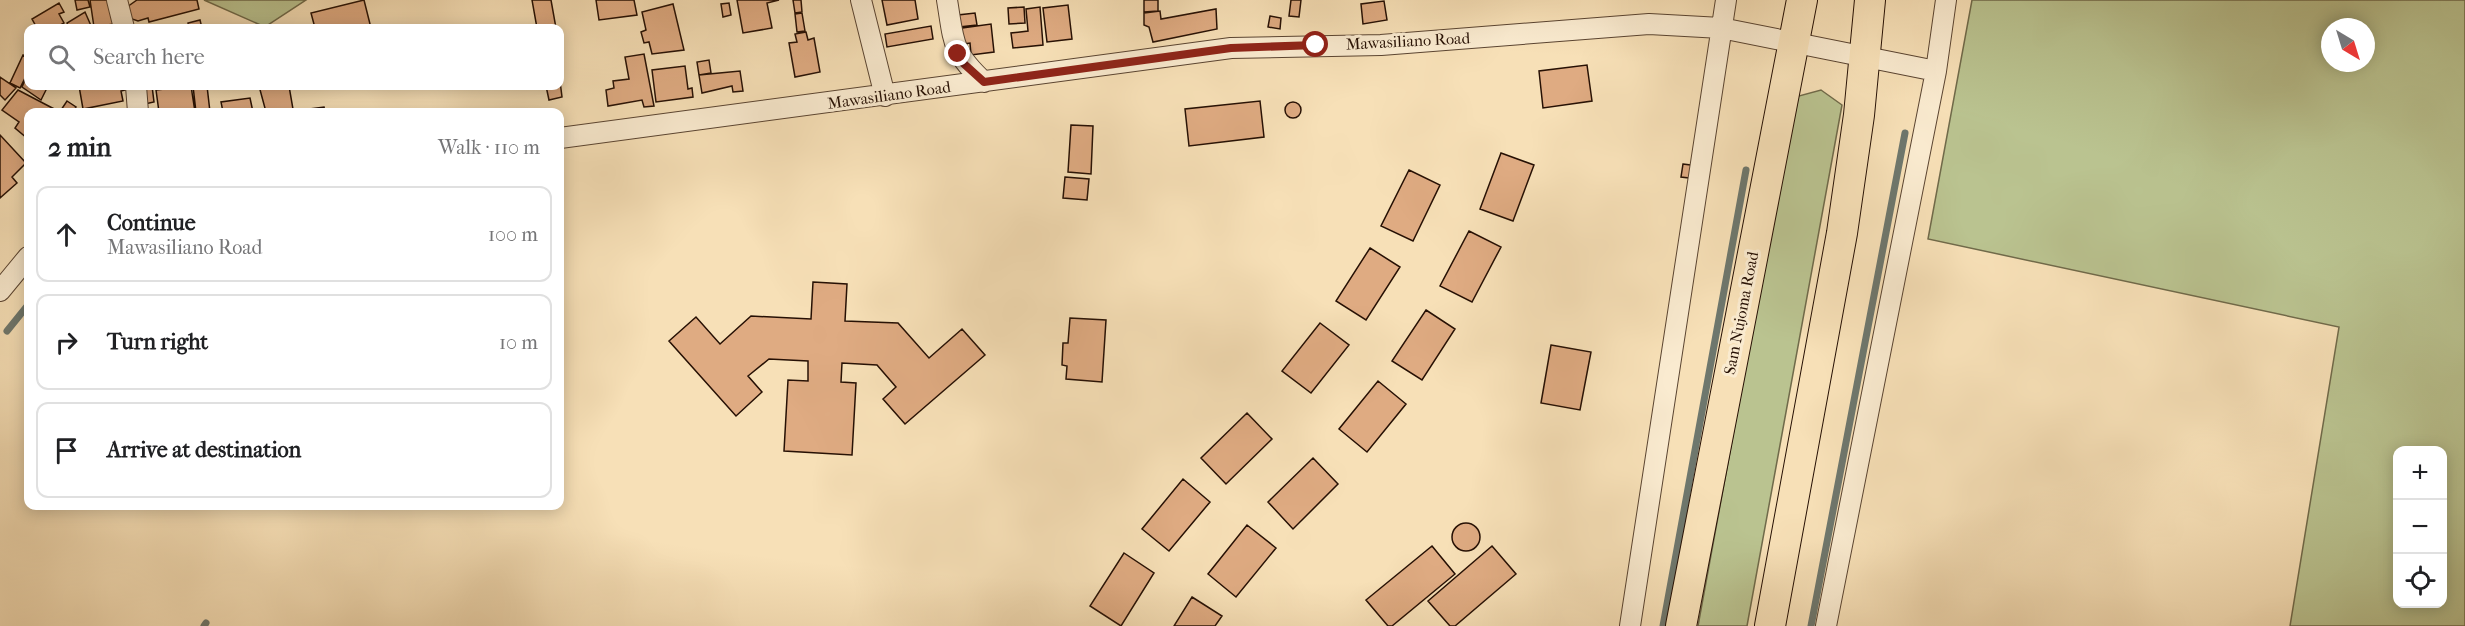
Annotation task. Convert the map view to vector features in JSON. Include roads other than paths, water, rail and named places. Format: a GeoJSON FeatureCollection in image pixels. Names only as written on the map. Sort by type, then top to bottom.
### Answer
{"type":"FeatureCollection","features":[{"type":"Feature","properties":{"kind":"main road","name":"Sam Nujoma Road"},"geometry":{"type":"LineString","coordinates":[[1681,626],[1792,42],[1802,0]]}},
{"type":"Feature","properties":{"kind":"main road"},"geometry":{"type":"LineString","coordinates":[[1770,626],[1842,233],[1859,115],[1870,0]]}},
{"type":"Feature","properties":{"kind":"street"},"geometry":{"type":"LineString","coordinates":[[117,0],[123,24]]}},
{"type":"Feature","properties":{"kind":"street"},"geometry":{"type":"LineString","coordinates":[[861,0],[885,96]]}},
{"type":"Feature","properties":{"kind":"street"},"geometry":{"type":"LineString","coordinates":[[948,0],[958,54],[963,63],[984,82]]}},
{"type":"Feature","properties":{"kind":"street"},"geometry":{"type":"LineString","coordinates":[[1630,626],[1726,0]]}},
{"type":"Feature","properties":{"kind":"street"},"geometry":{"type":"LineString","coordinates":[[1826,626],[1936,71],[1946,0]]}},
{"type":"Feature","properties":{"kind":"street","name":"Mawasiliano Road"},"geometry":{"type":"LineString","coordinates":[[564,137],[1231,48],[1381,45],[1649,24],[1721,28],[1936,71]]}},
{"type":"Feature","properties":{"kind":"street"},"geometry":{"type":"LineString","coordinates":[[136,90],[138,108]]}},
{"type":"Feature","properties":{"kind":"street"},"geometry":{"type":"LineString","coordinates":[[0,291],[24,262]]}},
{"type":"Feature","properties":{"kind":"waterway"},"geometry":{"type":"LineString","coordinates":[[1811,626],[1905,133]]}},
{"type":"Feature","properties":{"kind":"waterway"},"geometry":{"type":"LineString","coordinates":[[1663,626],[1746,170]]}},
{"type":"Feature","properties":{"kind":"waterway"},"geometry":{"type":"LineString","coordinates":[[7,331],[24,310]]}}]}
